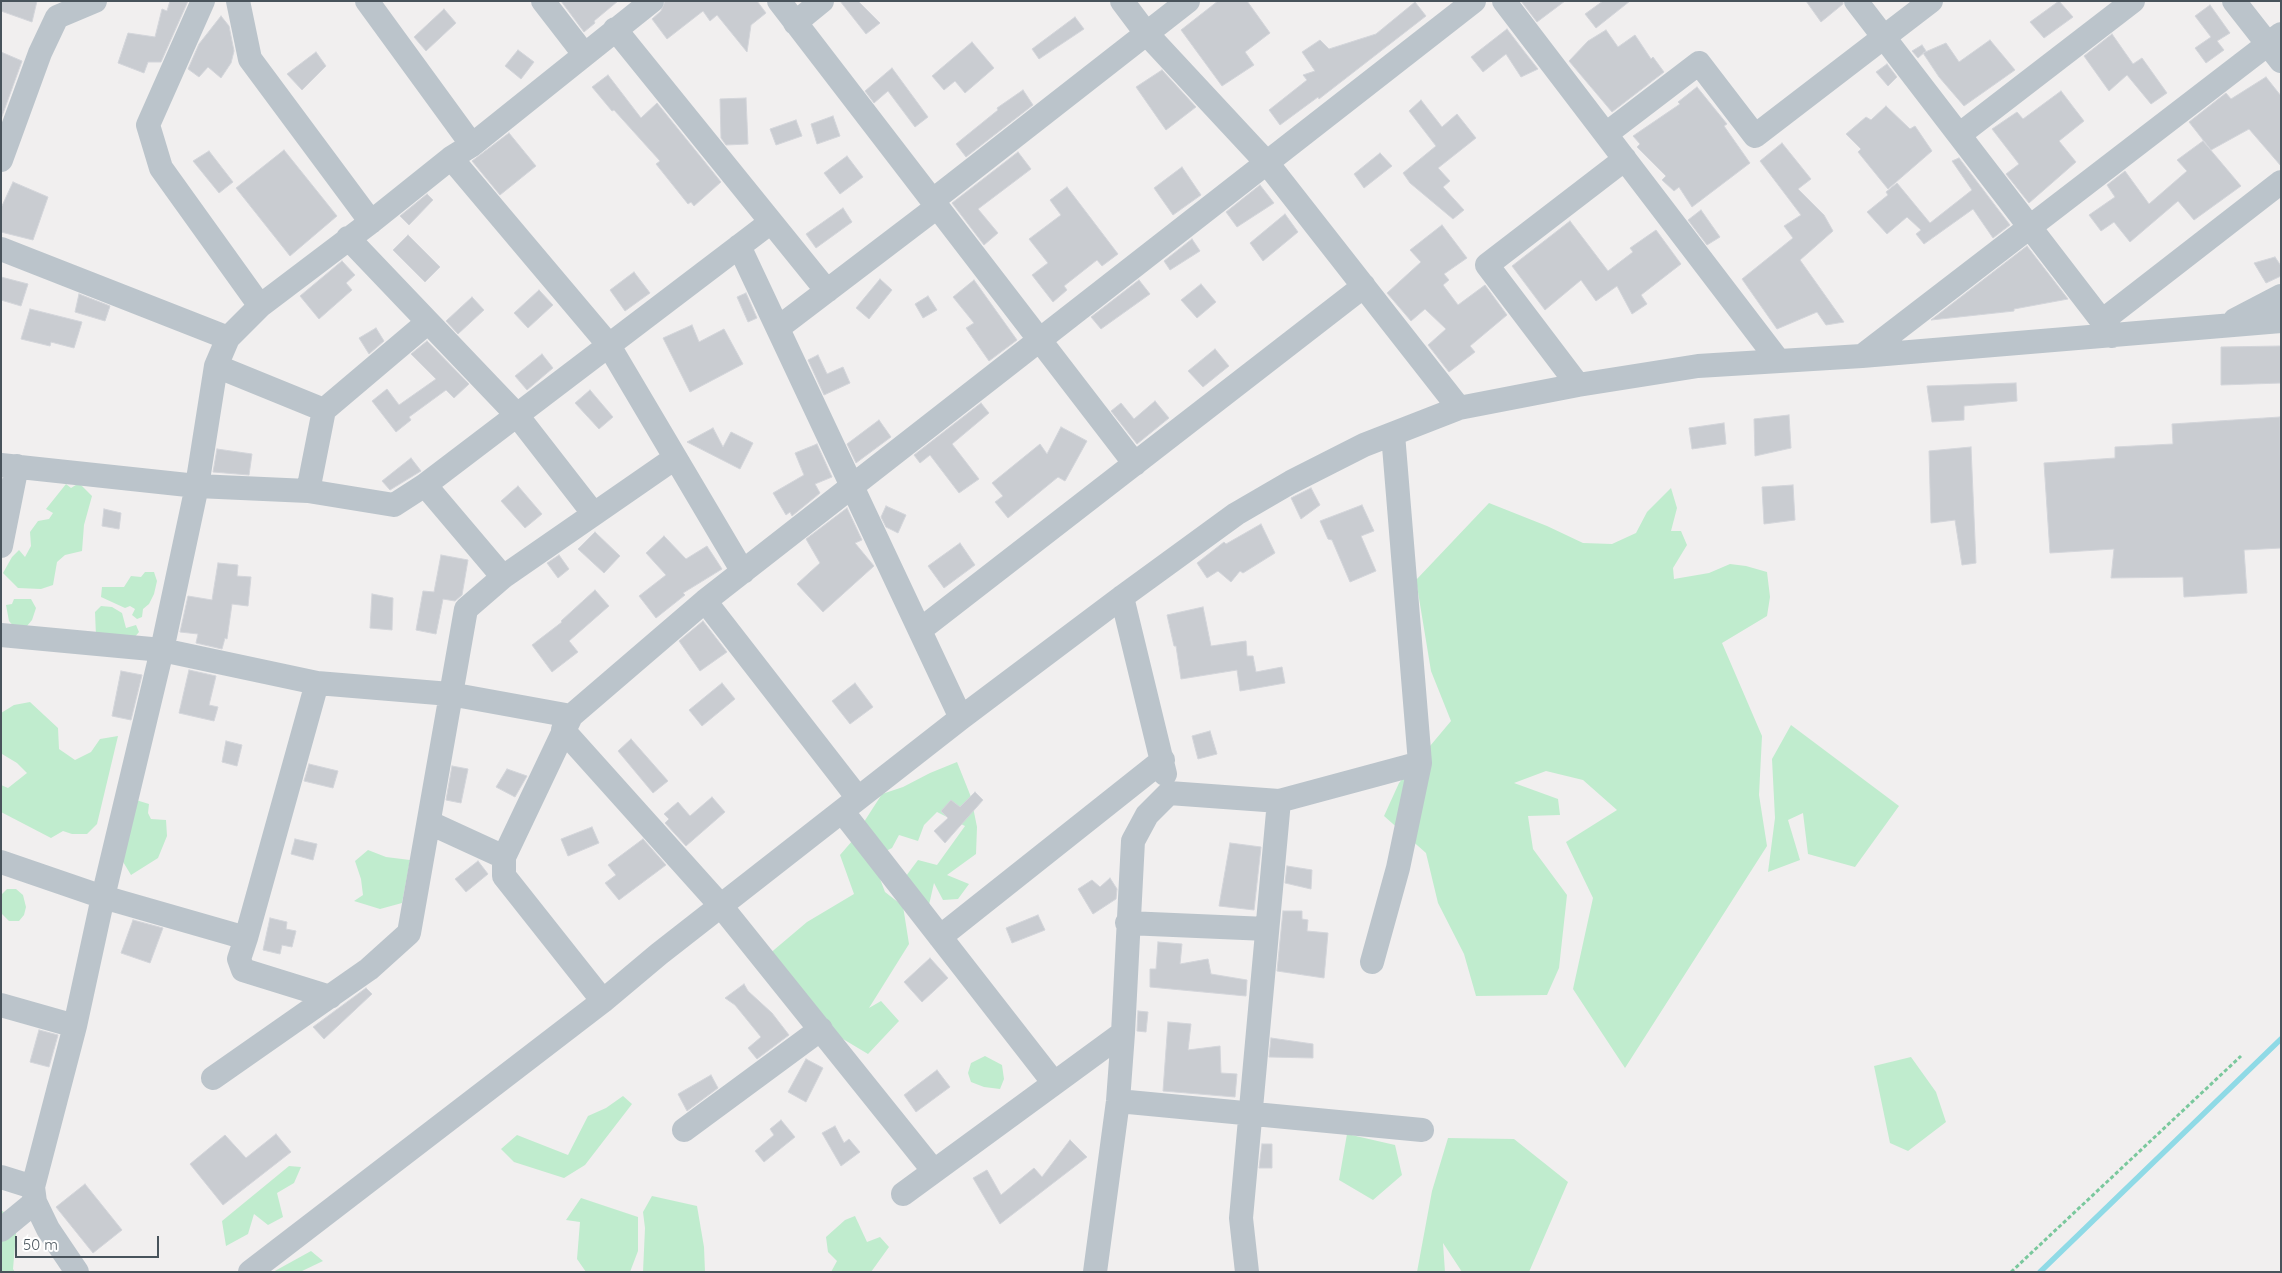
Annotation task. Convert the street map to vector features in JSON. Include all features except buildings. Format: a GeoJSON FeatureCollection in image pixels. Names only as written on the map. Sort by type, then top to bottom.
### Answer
{"type":"FeatureCollection","features":[{"type":"Feature","properties":{"kind":"street"},"geometry":{"type":"LineString","coordinates":[[1,160],[40,52],[57,17],[95,1]]}},
{"type":"Feature","properties":{"kind":"street"},"geometry":{"type":"LineString","coordinates":[[203,1],[148,125],[161,168],[260,306]]}},
{"type":"Feature","properties":{"kind":"street"},"geometry":{"type":"LineString","coordinates":[[238,1],[250,59],[371,222]]}},
{"type":"Feature","properties":{"kind":"street"},"geometry":{"type":"LineString","coordinates":[[367,1],[472,146]]}},
{"type":"Feature","properties":{"kind":"street"},"geometry":{"type":"LineString","coordinates":[[544,1],[584,54]]}},
{"type":"Feature","properties":{"kind":"street"},"geometry":{"type":"LineString","coordinates":[[1,1230],[34,1195],[162,650],[197,486],[216,366],[228,338],[260,306],[371,222],[451,158],[472,146],[652,1]]}},
{"type":"Feature","properties":{"kind":"street"},"geometry":{"type":"LineString","coordinates":[[779,1],[1135,464]]}},
{"type":"Feature","properties":{"kind":"street"},"geometry":{"type":"LineString","coordinates":[[795,22],[822,1]]}},
{"type":"Feature","properties":{"kind":"street"},"geometry":{"type":"LineString","coordinates":[[1122,1],[1146,33],[1267,163],[1459,408]]}},
{"type":"Feature","properties":{"kind":"street"},"geometry":{"type":"LineString","coordinates":[[778,328],[827,292],[1188,1]]}},
{"type":"Feature","properties":{"kind":"street"},"geometry":{"type":"LineString","coordinates":[[602,1001],[504,876],[504,857],[567,723],[705,601],[1474,1]]}},
{"type":"Feature","properties":{"kind":"street"},"geometry":{"type":"LineString","coordinates":[[1504,1],[1778,360]]}},
{"type":"Feature","properties":{"kind":"street"},"geometry":{"type":"LineString","coordinates":[[1856,1],[2107,328]]}},
{"type":"Feature","properties":{"kind":"street"},"geometry":{"type":"LineString","coordinates":[[1606,134],[1699,63],[1755,136],[1931,1]]}},
{"type":"Feature","properties":{"kind":"street"},"geometry":{"type":"LineString","coordinates":[[1959,135],[2133,1]]}},
{"type":"Feature","properties":{"kind":"street"},"geometry":{"type":"LineString","coordinates":[[1862,356],[2030,228],[2276,46],[2234,1]]}},
{"type":"Feature","properties":{"kind":"street"},"geometry":{"type":"LineString","coordinates":[[615,29],[827,292]]}},
{"type":"Feature","properties":{"kind":"street"},"geometry":{"type":"LineString","coordinates":[[451,158],[608,344],[743,572]]}},
{"type":"Feature","properties":{"kind":"street"},"geometry":{"type":"LineString","coordinates":[[1578,385],[1487,264],[1625,159]]}},
{"type":"Feature","properties":{"kind":"street"},"geometry":{"type":"LineString","coordinates":[[2107,328],[2281,182]]}},
{"type":"Feature","properties":{"kind":"street"},"geometry":{"type":"LineString","coordinates":[[1,546],[9,466],[197,486],[308,492],[394,505],[425,485],[608,344],[771,222]]}},
{"type":"Feature","properties":{"kind":"street"},"geometry":{"type":"LineString","coordinates":[[348,238],[516,414],[593,513]]}},
{"type":"Feature","properties":{"kind":"street"},"geometry":{"type":"LineString","coordinates":[[739,246],[961,718]]}},
{"type":"Feature","properties":{"kind":"street"},"geometry":{"type":"LineString","coordinates":[[1,249],[228,338]]}},
{"type":"Feature","properties":{"kind":"street"},"geometry":{"type":"LineString","coordinates":[[920,630],[1364,286]]}},
{"type":"Feature","properties":{"kind":"street"},"geometry":{"type":"LineString","coordinates":[[2224,326],[2281,296]]}},
{"type":"Feature","properties":{"kind":"street"},"geometry":{"type":"LineString","coordinates":[[250,1272],[602,1001],[961,718],[1122,597],[1236,514],[1291,482],[1364,445],[1459,408],[1578,385],[1698,366],[1862,356],[2107,328],[2224,326],[2281,321]]}},
{"type":"Feature","properties":{"kind":"street"},"geometry":{"type":"LineString","coordinates":[[308,492],[324,410],[428,322]]}},
{"type":"Feature","properties":{"kind":"street"},"geometry":{"type":"LineString","coordinates":[[216,366],[324,410]]}},
{"type":"Feature","properties":{"kind":"street"},"geometry":{"type":"LineString","coordinates":[[1372,962],[1398,868],[1420,763],[1393,434]]}},
{"type":"Feature","properties":{"kind":"street"},"geometry":{"type":"LineString","coordinates":[[213,1078],[369,970],[409,932],[430,823],[450,694],[466,609],[503,577],[675,458]]}},
{"type":"Feature","properties":{"kind":"street"},"geometry":{"type":"LineString","coordinates":[[425,485],[503,577]]}},
{"type":"Feature","properties":{"kind":"street"},"geometry":{"type":"LineString","coordinates":[[1122,597],[1169,793]]}},
{"type":"Feature","properties":{"kind":"street"},"geometry":{"type":"LineString","coordinates":[[705,601],[850,805],[940,937],[1054,1083]]}},
{"type":"Feature","properties":{"kind":"street"},"geometry":{"type":"LineString","coordinates":[[1,635],[162,650],[317,683],[450,694],[567,723],[721,906],[933,1170]]}},
{"type":"Feature","properties":{"kind":"street"},"geometry":{"type":"LineString","coordinates":[[317,683],[239,959],[243,970],[330,997]]}},
{"type":"Feature","properties":{"kind":"street"},"geometry":{"type":"LineString","coordinates":[[940,937],[1162,760]]}},
{"type":"Feature","properties":{"kind":"street"},"geometry":{"type":"LineString","coordinates":[[1095,1272],[1118,1101],[1133,841],[1147,815],[1169,793],[1279,801],[1420,763]]}},
{"type":"Feature","properties":{"kind":"street"},"geometry":{"type":"LineString","coordinates":[[1247,1272],[1241,1218],[1279,801]]}},
{"type":"Feature","properties":{"kind":"street"},"geometry":{"type":"LineString","coordinates":[[430,823],[504,857]]}},
{"type":"Feature","properties":{"kind":"street"},"geometry":{"type":"LineString","coordinates":[[1,862],[103,897],[246,938]]}},
{"type":"Feature","properties":{"kind":"street"},"geometry":{"type":"LineString","coordinates":[[1127,923],[1267,929]]}},
{"type":"Feature","properties":{"kind":"street"},"geometry":{"type":"LineString","coordinates":[[1,1005],[75,1026]]}},
{"type":"Feature","properties":{"kind":"street"},"geometry":{"type":"LineString","coordinates":[[684,1130],[820,1029]]}},
{"type":"Feature","properties":{"kind":"street"},"geometry":{"type":"LineString","coordinates":[[903,1194],[933,1170],[1123,1033]]}},
{"type":"Feature","properties":{"kind":"street"},"geometry":{"type":"LineString","coordinates":[[1118,1101],[1422,1130]]}},
{"type":"Feature","properties":{"kind":"street"},"geometry":{"type":"LineString","coordinates":[[1,1177],[34,1195],[48,1229],[77,1272]]}},
{"type":"Feature","properties":{"kind":"path"},"geometry":{"type":"LineString","coordinates":[[2011,1272],[2241,1056]]}},
{"type":"Feature","properties":{"kind":"green space"},"geometry":{"type":"Polygon","coordinates":[[[79,483],[92,496],[84,525],[82,551],[65,555],[57,562],[53,585],[41,589],[18,588],[3,573],[12,557],[19,550],[25,557],[31,546],[30,532],[38,521],[49,519],[53,513],[46,509],[66,484],[71,488],[79,483]]]}},
{"type":"Feature","properties":{"kind":"green space"},"geometry":{"type":"Polygon","coordinates":[[[1671,488],[1677,508],[1671,531],[1681,531],[1687,545],[1673,568],[1674,579],[1709,573],[1730,564],[1767,572],[1770,597],[1767,616],[1722,643],[1762,736],[1759,795],[1767,846],[1625,1068],[1573,989],[1593,898],[1566,842],[1617,810],[1583,780],[1546,771],[1514,783],[1558,799],[1560,815],[1528,816],[1533,849],[1567,895],[1559,968],[1547,995],[1476,996],[1464,954],[1438,903],[1426,853],[1384,816],[1399,783],[1451,721],[1431,671],[1416,580],[1489,503],[1547,526],[1583,543],[1612,544],[1636,533],[1647,512],[1671,488]]]}},
{"type":"Feature","properties":{"kind":"green space"},"geometry":{"type":"Polygon","coordinates":[[[145,572],[154,572],[157,581],[154,594],[149,604],[143,609],[142,617],[137,619],[132,615],[135,609],[130,606],[125,608],[101,597],[102,587],[124,587],[131,576],[141,577],[145,572]]]}},
{"type":"Feature","properties":{"kind":"green space"},"geometry":{"type":"Polygon","coordinates":[[[14,599],[31,599],[36,608],[32,620],[27,626],[16,629],[9,621],[6,605],[12,604],[14,599]]]}},
{"type":"Feature","properties":{"kind":"green space"},"geometry":{"type":"Polygon","coordinates":[[[101,606],[112,607],[122,613],[126,628],[136,625],[139,632],[127,646],[96,636],[95,612],[101,606]]]}},
{"type":"Feature","properties":{"kind":"green space"},"geometry":{"type":"Polygon","coordinates":[[[30,702],[58,728],[59,749],[75,760],[91,752],[100,739],[118,736],[97,824],[87,834],[72,834],[63,831],[51,838],[1,812],[1,785],[8,788],[27,773],[17,763],[2,754],[1,713],[14,705],[30,702]]]}},
{"type":"Feature","properties":{"kind":"green space"},"geometry":{"type":"Polygon","coordinates":[[[1791,725],[1899,806],[1855,867],[1808,854],[1803,813],[1788,820],[1800,860],[1768,872],[1775,818],[1772,759],[1791,725]]]}},
{"type":"Feature","properties":{"kind":"green space"},"geometry":{"type":"Polygon","coordinates":[[[957,762],[971,797],[977,827],[976,854],[947,875],[969,884],[958,899],[943,900],[934,883],[926,918],[900,884],[918,860],[937,865],[965,826],[937,812],[924,825],[918,841],[899,835],[892,848],[882,853],[862,825],[882,794],[903,787],[957,762]]]}},
{"type":"Feature","properties":{"kind":"green space"},"geometry":{"type":"Polygon","coordinates":[[[136,800],[149,804],[148,813],[151,819],[166,820],[167,836],[158,858],[131,875],[108,837],[136,800]]]}},
{"type":"Feature","properties":{"kind":"green space"},"geometry":{"type":"Polygon","coordinates":[[[859,833],[871,855],[885,892],[903,906],[909,944],[869,1008],[881,1001],[899,1021],[868,1054],[823,1027],[768,955],[807,922],[854,894],[840,855],[859,833]]]}},
{"type":"Feature","properties":{"kind":"green space"},"geometry":{"type":"Polygon","coordinates":[[[368,850],[386,857],[410,860],[402,903],[380,909],[354,901],[363,895],[361,879],[355,861],[368,850]]]}},
{"type":"Feature","properties":{"kind":"green space"},"geometry":{"type":"Polygon","coordinates":[[[7,889],[16,889],[23,895],[26,907],[24,915],[19,921],[9,921],[1,913],[1,895],[7,889]]]}},
{"type":"Feature","properties":{"kind":"green space"},"geometry":{"type":"Polygon","coordinates":[[[985,1056],[1002,1065],[1004,1079],[1000,1089],[984,1087],[971,1082],[968,1073],[971,1063],[985,1056]]]}},
{"type":"Feature","properties":{"kind":"green space"},"geometry":{"type":"Polygon","coordinates":[[[1911,1057],[1936,1092],[1946,1122],[1908,1151],[1890,1143],[1874,1066],[1911,1057]]]}},
{"type":"Feature","properties":{"kind":"green space"},"geometry":{"type":"Polygon","coordinates":[[[623,1096],[632,1104],[585,1165],[564,1178],[514,1162],[501,1149],[517,1135],[568,1155],[588,1116],[606,1108],[623,1096]]]}},
{"type":"Feature","properties":{"kind":"green space"},"geometry":{"type":"Polygon","coordinates":[[[1347,1134],[1395,1145],[1402,1175],[1373,1200],[1339,1180],[1347,1134]]]}},
{"type":"Feature","properties":{"kind":"green space"},"geometry":{"type":"Polygon","coordinates":[[[1448,1138],[1514,1139],[1568,1182],[1529,1272],[1462,1272],[1443,1243],[1445,1272],[1417,1272],[1432,1191],[1448,1138]]]}},
{"type":"Feature","properties":{"kind":"green space"},"geometry":{"type":"Polygon","coordinates":[[[289,1166],[301,1167],[294,1183],[277,1193],[283,1217],[268,1225],[254,1214],[248,1234],[226,1246],[222,1221],[289,1166]]]}},
{"type":"Feature","properties":{"kind":"green space"},"geometry":{"type":"Polygon","coordinates":[[[652,1196],[697,1206],[704,1247],[705,1272],[643,1272],[645,1228],[643,1212],[652,1196]]]}},
{"type":"Feature","properties":{"kind":"green space"},"geometry":{"type":"Polygon","coordinates":[[[581,1198],[638,1217],[638,1251],[630,1272],[586,1272],[577,1259],[580,1222],[566,1220],[581,1198]]]}},
{"type":"Feature","properties":{"kind":"green space"},"geometry":{"type":"Polygon","coordinates":[[[1,1210],[17,1222],[13,1269],[15,1272],[1,1272],[1,1210]]]}},
{"type":"Feature","properties":{"kind":"green space"},"geometry":{"type":"Polygon","coordinates":[[[855,1216],[867,1242],[880,1237],[889,1247],[871,1272],[831,1272],[837,1261],[828,1252],[826,1237],[845,1220],[855,1216]]]}},
{"type":"Feature","properties":{"kind":"green space"},"geometry":{"type":"Polygon","coordinates":[[[311,1251],[323,1261],[300,1272],[273,1272],[311,1251]]]}},
{"type":"Feature","properties":{"kind":"waterway"},"geometry":{"type":"LineString","coordinates":[[2040,1272],[2281,1039]]}}]}
